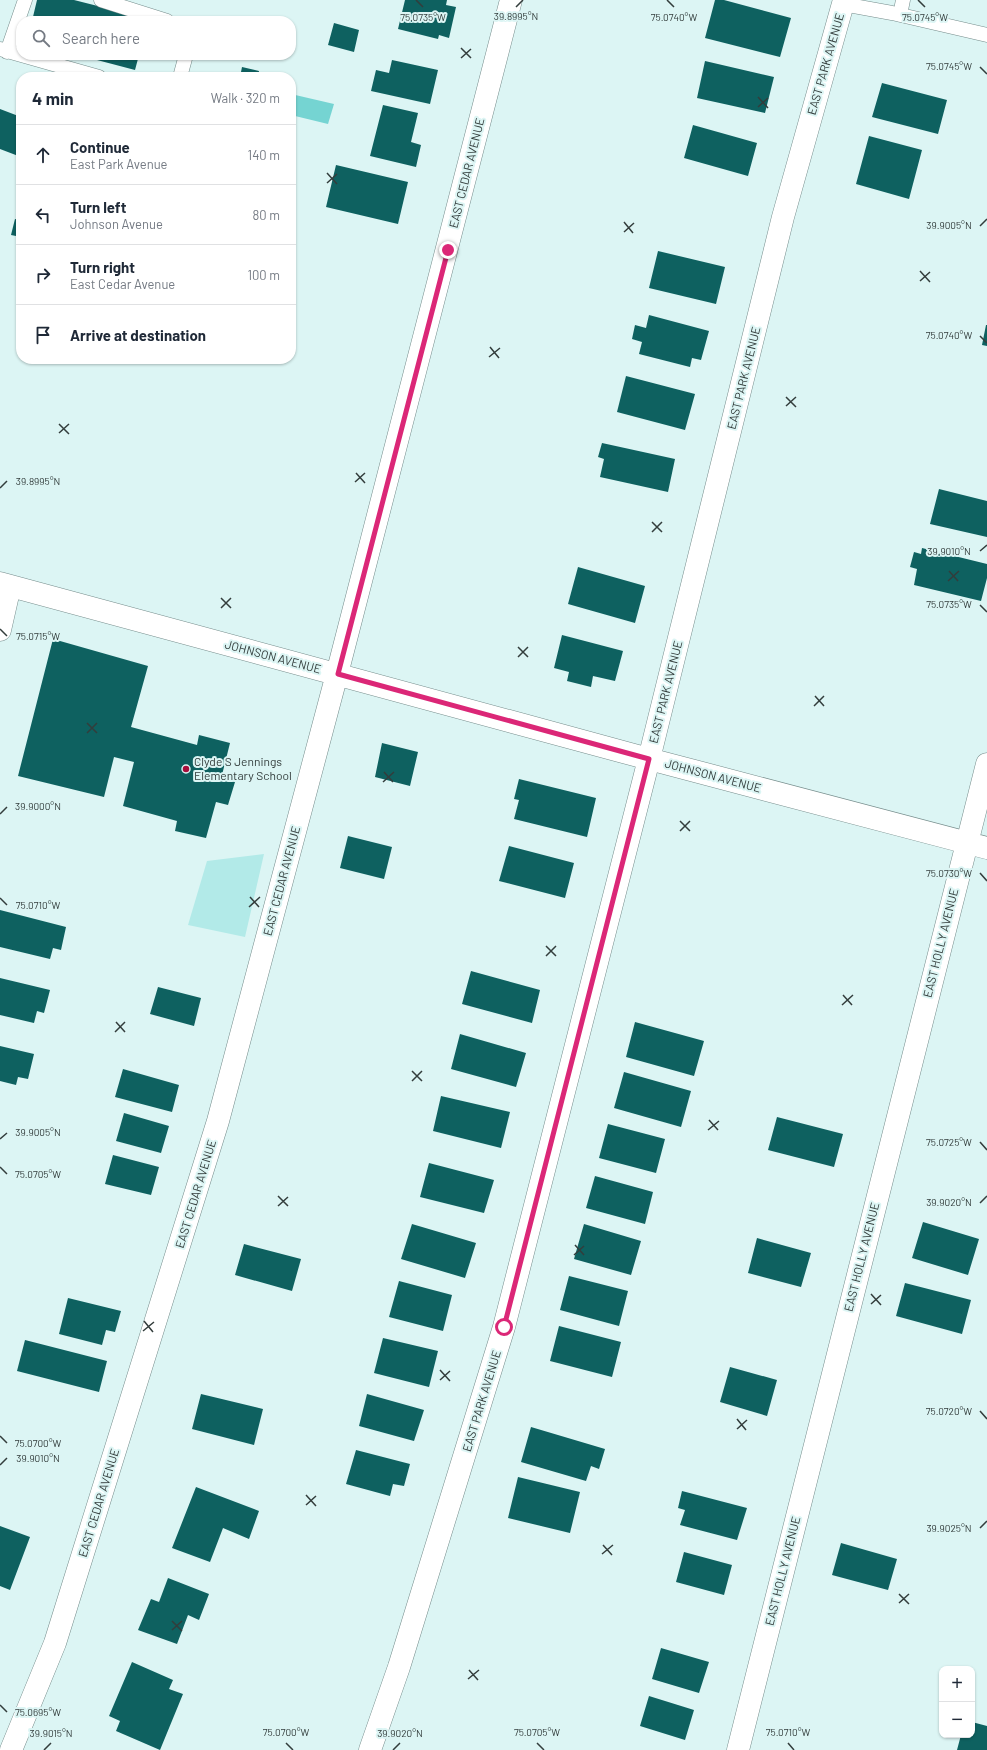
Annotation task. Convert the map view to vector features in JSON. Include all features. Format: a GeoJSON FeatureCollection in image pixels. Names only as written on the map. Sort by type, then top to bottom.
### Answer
{"type":"FeatureCollection","features":[{"type":"Feature","properties":{"kind":"street","name":"EAST CEDAR AVENUE"},"geometry":{"type":"LineString","coordinates":[[11,1750],[55,1643],[218,1121],[338,674],[511,0]]}},
{"type":"Feature","properties":{"kind":"street","name":"EAST PARK AVENUE"},"geometry":{"type":"LineString","coordinates":[[370,1750],[399,1666],[504,1327],[649,759],[783,218],[844,2]]}},
{"type":"Feature","properties":{"kind":"street","name":"JOHNSON AVENUE"},"geometry":{"type":"LineString","coordinates":[[5,584],[649,759],[977,846]]}},
{"type":"Feature","properties":{"kind":"street"},"geometry":{"type":"LineString","coordinates":[[0,630],[5,584]]}},
{"type":"Feature","properties":{"kind":"street","name":"EAST HOLLY AVENUE"},"geometry":{"type":"LineString","coordinates":[[738,1750],[977,846],[987,764]]}},
{"type":"Feature","properties":{"kind":"lane"},"geometry":{"type":"LineString","coordinates":[[18,16],[25,0]]}},
{"type":"Feature","properties":{"kind":"lane"},"geometry":{"type":"LineString","coordinates":[[101,0],[151,16]]}},
{"type":"Feature","properties":{"kind":"lane"},"geometry":{"type":"LineString","coordinates":[[900,15],[903,0]]}},
{"type":"Feature","properties":{"kind":"lane"},"geometry":{"type":"LineString","coordinates":[[844,2],[987,35]]}},
{"type":"Feature","properties":{"kind":"lane"},"geometry":{"type":"LineString","coordinates":[[16,22],[4,51],[16,54]]}},
{"type":"Feature","properties":{"kind":"lane"},"geometry":{"type":"LineString","coordinates":[[37,60],[81,72]]}},
{"type":"Feature","properties":{"kind":"lane"},"geometry":{"type":"LineString","coordinates":[[181,72],[185,60]]}},
{"type":"Feature","properties":{"kind":"shaded area"},"geometry":{"type":"Polygon","coordinates":[[[296,95],[334,104],[328,124],[296,116],[296,95]]]}},
{"type":"Feature","properties":{"kind":"shaded area"},"geometry":{"type":"Polygon","coordinates":[[[264,854],[245,937],[188,925],[207,861],[264,854]]]}},
{"type":"Feature","properties":{"kind":"building"},"geometry":{"type":"Polygon","coordinates":[[[37,0],[74,0],[137,16],[33,16],[37,0]]]}},
{"type":"Feature","properties":{"kind":"building"},"geometry":{"type":"Polygon","coordinates":[[[405,0],[447,0],[446,5],[456,7],[449,38],[439,35],[438,39],[398,29],[405,0]]]}},
{"type":"Feature","properties":{"kind":"building"},"geometry":{"type":"Polygon","coordinates":[[[715,0],[724,0],[791,18],[780,57],[705,38],[715,0]]]}},
{"type":"Feature","properties":{"kind":"building"},"geometry":{"type":"Polygon","coordinates":[[[334,23],[359,30],[354,52],[328,45],[334,23]]]}},
{"type":"Feature","properties":{"kind":"building"},"geometry":{"type":"Polygon","coordinates":[[[97,60],[138,60],[135,70],[97,60]]]}},
{"type":"Feature","properties":{"kind":"building"},"geometry":{"type":"Polygon","coordinates":[[[392,60],[438,70],[430,104],[371,91],[376,70],[389,73],[392,60]]]}},
{"type":"Feature","properties":{"kind":"building"},"geometry":{"type":"Polygon","coordinates":[[[705,61],[774,77],[765,113],[697,98],[705,61]]]}},
{"type":"Feature","properties":{"kind":"building"},"geometry":{"type":"Polygon","coordinates":[[[242,67],[259,71],[259,72],[241,72],[242,67]]]}},
{"type":"Feature","properties":{"kind":"building"},"geometry":{"type":"Polygon","coordinates":[[[882,83],[947,100],[938,134],[872,117],[882,83]]]}},
{"type":"Feature","properties":{"kind":"building"},"geometry":{"type":"Polygon","coordinates":[[[383,105],[418,113],[411,142],[421,145],[416,167],[370,156],[383,105]]]}},
{"type":"Feature","properties":{"kind":"building"},"geometry":{"type":"Polygon","coordinates":[[[0,109],[16,115],[16,155],[0,149],[0,109]]]}},
{"type":"Feature","properties":{"kind":"building"},"geometry":{"type":"Polygon","coordinates":[[[693,125],[757,143],[748,176],[684,158],[693,125]]]}},
{"type":"Feature","properties":{"kind":"building"},"geometry":{"type":"Polygon","coordinates":[[[869,136],[922,150],[909,199],[856,184],[869,136]]]}},
{"type":"Feature","properties":{"kind":"building"},"geometry":{"type":"Polygon","coordinates":[[[336,165],[408,182],[398,224],[326,207],[336,165]]]}},
{"type":"Feature","properties":{"kind":"building"},"geometry":{"type":"Polygon","coordinates":[[[15,219],[16,219],[16,236],[11,235],[15,219]]]}},
{"type":"Feature","properties":{"kind":"building"},"geometry":{"type":"Polygon","coordinates":[[[658,251],[725,267],[716,304],[649,288],[658,251]]]}},
{"type":"Feature","properties":{"kind":"building"},"geometry":{"type":"Polygon","coordinates":[[[649,315],[709,331],[701,360],[692,358],[690,367],[639,354],[642,342],[632,339],[635,325],[646,328],[649,315]]]}},
{"type":"Feature","properties":{"kind":"building"},"geometry":{"type":"Polygon","coordinates":[[[987,325],[987,346],[982,345],[987,325]]]}},
{"type":"Feature","properties":{"kind":"building"},"geometry":{"type":"Polygon","coordinates":[[[626,376],[695,394],[685,430],[617,412],[626,376]]]}},
{"type":"Feature","properties":{"kind":"building"},"geometry":{"type":"Polygon","coordinates":[[[602,443],[675,459],[668,492],[600,477],[604,459],[598,457],[602,443]]]}},
{"type":"Feature","properties":{"kind":"building"},"geometry":{"type":"Polygon","coordinates":[[[939,489],[987,501],[987,537],[930,524],[939,489]]]}},
{"type":"Feature","properties":{"kind":"building"},"geometry":{"type":"Polygon","coordinates":[[[922,548],[987,564],[987,578],[981,601],[914,585],[917,569],[910,567],[914,552],[921,554],[922,548]]]}},
{"type":"Feature","properties":{"kind":"building"},"geometry":{"type":"Polygon","coordinates":[[[578,567],[645,586],[635,623],[568,604],[578,567]]]}},
{"type":"Feature","properties":{"kind":"building"},"geometry":{"type":"Polygon","coordinates":[[[562,635],[623,651],[615,681],[593,676],[591,687],[567,681],[569,672],[554,668],[562,635]]]}},
{"type":"Feature","properties":{"kind":"building","name":"Clyde S Jennings Elementary School"},"geometry":{"type":"Polygon","coordinates":[[[53,639],[148,666],[131,727],[197,745],[199,735],[230,743],[221,779],[235,782],[228,805],[216,802],[206,838],[175,831],[177,821],[123,806],[134,762],[114,757],[104,797],[18,776],[53,639]]]}},
{"type":"Feature","properties":{"kind":"building"},"geometry":{"type":"Polygon","coordinates":[[[382,743],[418,752],[410,786],[375,777],[382,743]]]}},
{"type":"Feature","properties":{"kind":"building"},"geometry":{"type":"Polygon","coordinates":[[[519,779],[596,798],[587,837],[514,819],[519,800],[514,799],[519,779]]]}},
{"type":"Feature","properties":{"kind":"building"},"geometry":{"type":"Polygon","coordinates":[[[348,836],[392,847],[384,879],[340,868],[348,836]]]}},
{"type":"Feature","properties":{"kind":"building"},"geometry":{"type":"Polygon","coordinates":[[[509,846],[574,863],[565,898],[499,881],[509,846]]]}},
{"type":"Feature","properties":{"kind":"building"},"geometry":{"type":"Polygon","coordinates":[[[0,910],[66,927],[61,950],[53,948],[50,959],[0,947],[0,910]]]}},
{"type":"Feature","properties":{"kind":"building"},"geometry":{"type":"Polygon","coordinates":[[[471,971],[540,990],[532,1023],[462,1004],[471,971]]]}},
{"type":"Feature","properties":{"kind":"building"},"geometry":{"type":"Polygon","coordinates":[[[0,978],[50,990],[44,1013],[37,1011],[34,1023],[0,1015],[0,978]]]}},
{"type":"Feature","properties":{"kind":"building"},"geometry":{"type":"Polygon","coordinates":[[[158,987],[201,998],[194,1026],[150,1014],[158,987]]]}},
{"type":"Feature","properties":{"kind":"building"},"geometry":{"type":"Polygon","coordinates":[[[635,1022],[704,1041],[694,1076],[626,1057],[635,1022]]]}},
{"type":"Feature","properties":{"kind":"building"},"geometry":{"type":"Polygon","coordinates":[[[460,1034],[526,1053],[516,1087],[451,1069],[460,1034]]]}},
{"type":"Feature","properties":{"kind":"building"},"geometry":{"type":"Polygon","coordinates":[[[0,1046],[34,1054],[28,1079],[18,1077],[16,1085],[0,1081],[0,1046]]]}},
{"type":"Feature","properties":{"kind":"building"},"geometry":{"type":"Polygon","coordinates":[[[123,1069],[179,1085],[172,1112],[115,1097],[123,1069]]]}},
{"type":"Feature","properties":{"kind":"building"},"geometry":{"type":"Polygon","coordinates":[[[624,1072],[691,1091],[681,1127],[614,1108],[624,1072]]]}},
{"type":"Feature","properties":{"kind":"building"},"geometry":{"type":"Polygon","coordinates":[[[441,1096],[510,1112],[501,1148],[433,1131],[441,1096]]]}},
{"type":"Feature","properties":{"kind":"building"},"geometry":{"type":"Polygon","coordinates":[[[124,1113],[169,1126],[161,1153],[116,1141],[124,1113]]]}},
{"type":"Feature","properties":{"kind":"building"},"geometry":{"type":"Polygon","coordinates":[[[777,1117],[843,1134],[834,1167],[768,1150],[777,1117]]]}},
{"type":"Feature","properties":{"kind":"building"},"geometry":{"type":"Polygon","coordinates":[[[608,1124],[665,1139],[656,1173],[599,1158],[608,1124]]]}},
{"type":"Feature","properties":{"kind":"building"},"geometry":{"type":"Polygon","coordinates":[[[113,1155],[159,1167],[151,1195],[105,1184],[113,1155]]]}},
{"type":"Feature","properties":{"kind":"building"},"geometry":{"type":"Polygon","coordinates":[[[429,1163],[494,1180],[484,1213],[420,1197],[429,1163]]]}},
{"type":"Feature","properties":{"kind":"building"},"geometry":{"type":"Polygon","coordinates":[[[595,1176],[653,1192],[645,1224],[586,1208],[595,1176]]]}},
{"type":"Feature","properties":{"kind":"building"},"geometry":{"type":"Polygon","coordinates":[[[923,1222],[979,1239],[968,1275],[912,1258],[923,1222]]]}},
{"type":"Feature","properties":{"kind":"building"},"geometry":{"type":"Polygon","coordinates":[[[412,1224],[476,1243],[465,1278],[401,1259],[412,1224]]]}},
{"type":"Feature","properties":{"kind":"building"},"geometry":{"type":"Polygon","coordinates":[[[584,1224],[641,1241],[631,1275],[574,1259],[584,1224]]]}},
{"type":"Feature","properties":{"kind":"building"},"geometry":{"type":"Polygon","coordinates":[[[757,1238],[811,1253],[801,1287],[748,1273],[757,1238]]]}},
{"type":"Feature","properties":{"kind":"building"},"geometry":{"type":"Polygon","coordinates":[[[244,1244],[301,1259],[292,1291],[235,1275],[244,1244]]]}},
{"type":"Feature","properties":{"kind":"building"},"geometry":{"type":"Polygon","coordinates":[[[569,1276],[628,1291],[619,1326],[560,1310],[569,1276]]]}},
{"type":"Feature","properties":{"kind":"building"},"geometry":{"type":"Polygon","coordinates":[[[399,1281],[452,1295],[443,1331],[389,1317],[399,1281]]]}},
{"type":"Feature","properties":{"kind":"building"},"geometry":{"type":"Polygon","coordinates":[[[905,1283],[971,1300],[962,1334],[896,1316],[905,1283]]]}},
{"type":"Feature","properties":{"kind":"building"},"geometry":{"type":"Polygon","coordinates":[[[68,1298],[121,1311],[115,1332],[106,1330],[102,1345],[59,1334],[68,1298]]]}},
{"type":"Feature","properties":{"kind":"building"},"geometry":{"type":"Polygon","coordinates":[[[559,1326],[621,1342],[612,1377],[550,1361],[559,1326]]]}},
{"type":"Feature","properties":{"kind":"building"},"geometry":{"type":"Polygon","coordinates":[[[383,1338],[438,1351],[429,1387],[374,1373],[383,1338]]]}},
{"type":"Feature","properties":{"kind":"building"},"geometry":{"type":"Polygon","coordinates":[[[25,1340],[107,1361],[99,1392],[17,1371],[25,1340]]]}},
{"type":"Feature","properties":{"kind":"building"},"geometry":{"type":"Polygon","coordinates":[[[730,1367],[777,1380],[767,1416],[720,1402],[730,1367]]]}},
{"type":"Feature","properties":{"kind":"building"},"geometry":{"type":"Polygon","coordinates":[[[201,1394],[263,1409],[254,1445],[192,1429],[201,1394]]]}},
{"type":"Feature","properties":{"kind":"building"},"geometry":{"type":"Polygon","coordinates":[[[367,1394],[424,1410],[414,1441],[359,1426],[367,1394]]]}},
{"type":"Feature","properties":{"kind":"building"},"geometry":{"type":"Polygon","coordinates":[[[531,1427],[605,1449],[599,1469],[591,1466],[586,1481],[521,1462],[531,1427]]]}},
{"type":"Feature","properties":{"kind":"building"},"geometry":{"type":"Polygon","coordinates":[[[356,1450],[410,1464],[404,1486],[393,1484],[390,1496],[346,1484],[356,1450]]]}},
{"type":"Feature","properties":{"kind":"building"},"geometry":{"type":"Polygon","coordinates":[[[518,1477],[580,1492],[570,1533],[508,1518],[518,1477]]]}},
{"type":"Feature","properties":{"kind":"building"},"geometry":{"type":"Polygon","coordinates":[[[196,1487],[259,1511],[249,1539],[223,1528],[210,1562],[172,1548],[196,1487]]]}},
{"type":"Feature","properties":{"kind":"building"},"geometry":{"type":"Polygon","coordinates":[[[682,1491],[747,1508],[737,1540],[680,1525],[685,1510],[678,1508],[682,1491]]]}},
{"type":"Feature","properties":{"kind":"building"},"geometry":{"type":"Polygon","coordinates":[[[0,1526],[30,1537],[10,1590],[0,1586],[0,1526]]]}},
{"type":"Feature","properties":{"kind":"building"},"geometry":{"type":"Polygon","coordinates":[[[841,1543],[897,1559],[888,1590],[832,1575],[841,1543]]]}},
{"type":"Feature","properties":{"kind":"building"},"geometry":{"type":"Polygon","coordinates":[[[684,1552],[732,1565],[724,1595],[676,1582],[684,1552]]]}},
{"type":"Feature","properties":{"kind":"building"},"geometry":{"type":"Polygon","coordinates":[[[168,1578],[209,1594],[199,1620],[188,1615],[177,1644],[138,1630],[151,1599],[159,1602],[168,1578]]]}},
{"type":"Feature","properties":{"kind":"building"},"geometry":{"type":"Polygon","coordinates":[[[661,1648],[709,1662],[699,1693],[652,1679],[661,1648]]]}},
{"type":"Feature","properties":{"kind":"building"},"geometry":{"type":"Polygon","coordinates":[[[132,1662],[173,1680],[169,1689],[183,1694],[160,1750],[116,1731],[120,1721],[109,1716],[132,1662]]]}},
{"type":"Feature","properties":{"kind":"building"},"geometry":{"type":"Polygon","coordinates":[[[649,1696],[694,1710],[685,1740],[640,1726],[649,1696]]]}},
{"type":"Feature","properties":{"kind":"building"},"geometry":{"type":"Polygon","coordinates":[[[975,1723],[987,1726],[987,1750],[957,1750],[960,1738],[975,1738],[975,1723]]]}},
{"type":"Feature","properties":{"kind":"place","name":"Clyde S Jennings Elementary School"},"geometry":{"type":"Point","coordinates":[186,769]}},
{"type":"Feature","properties":{"kind":"route"},"geometry":{"type":"LineString","coordinates":[[448,250],[338,674],[649,759],[504,1327]]}}]}
